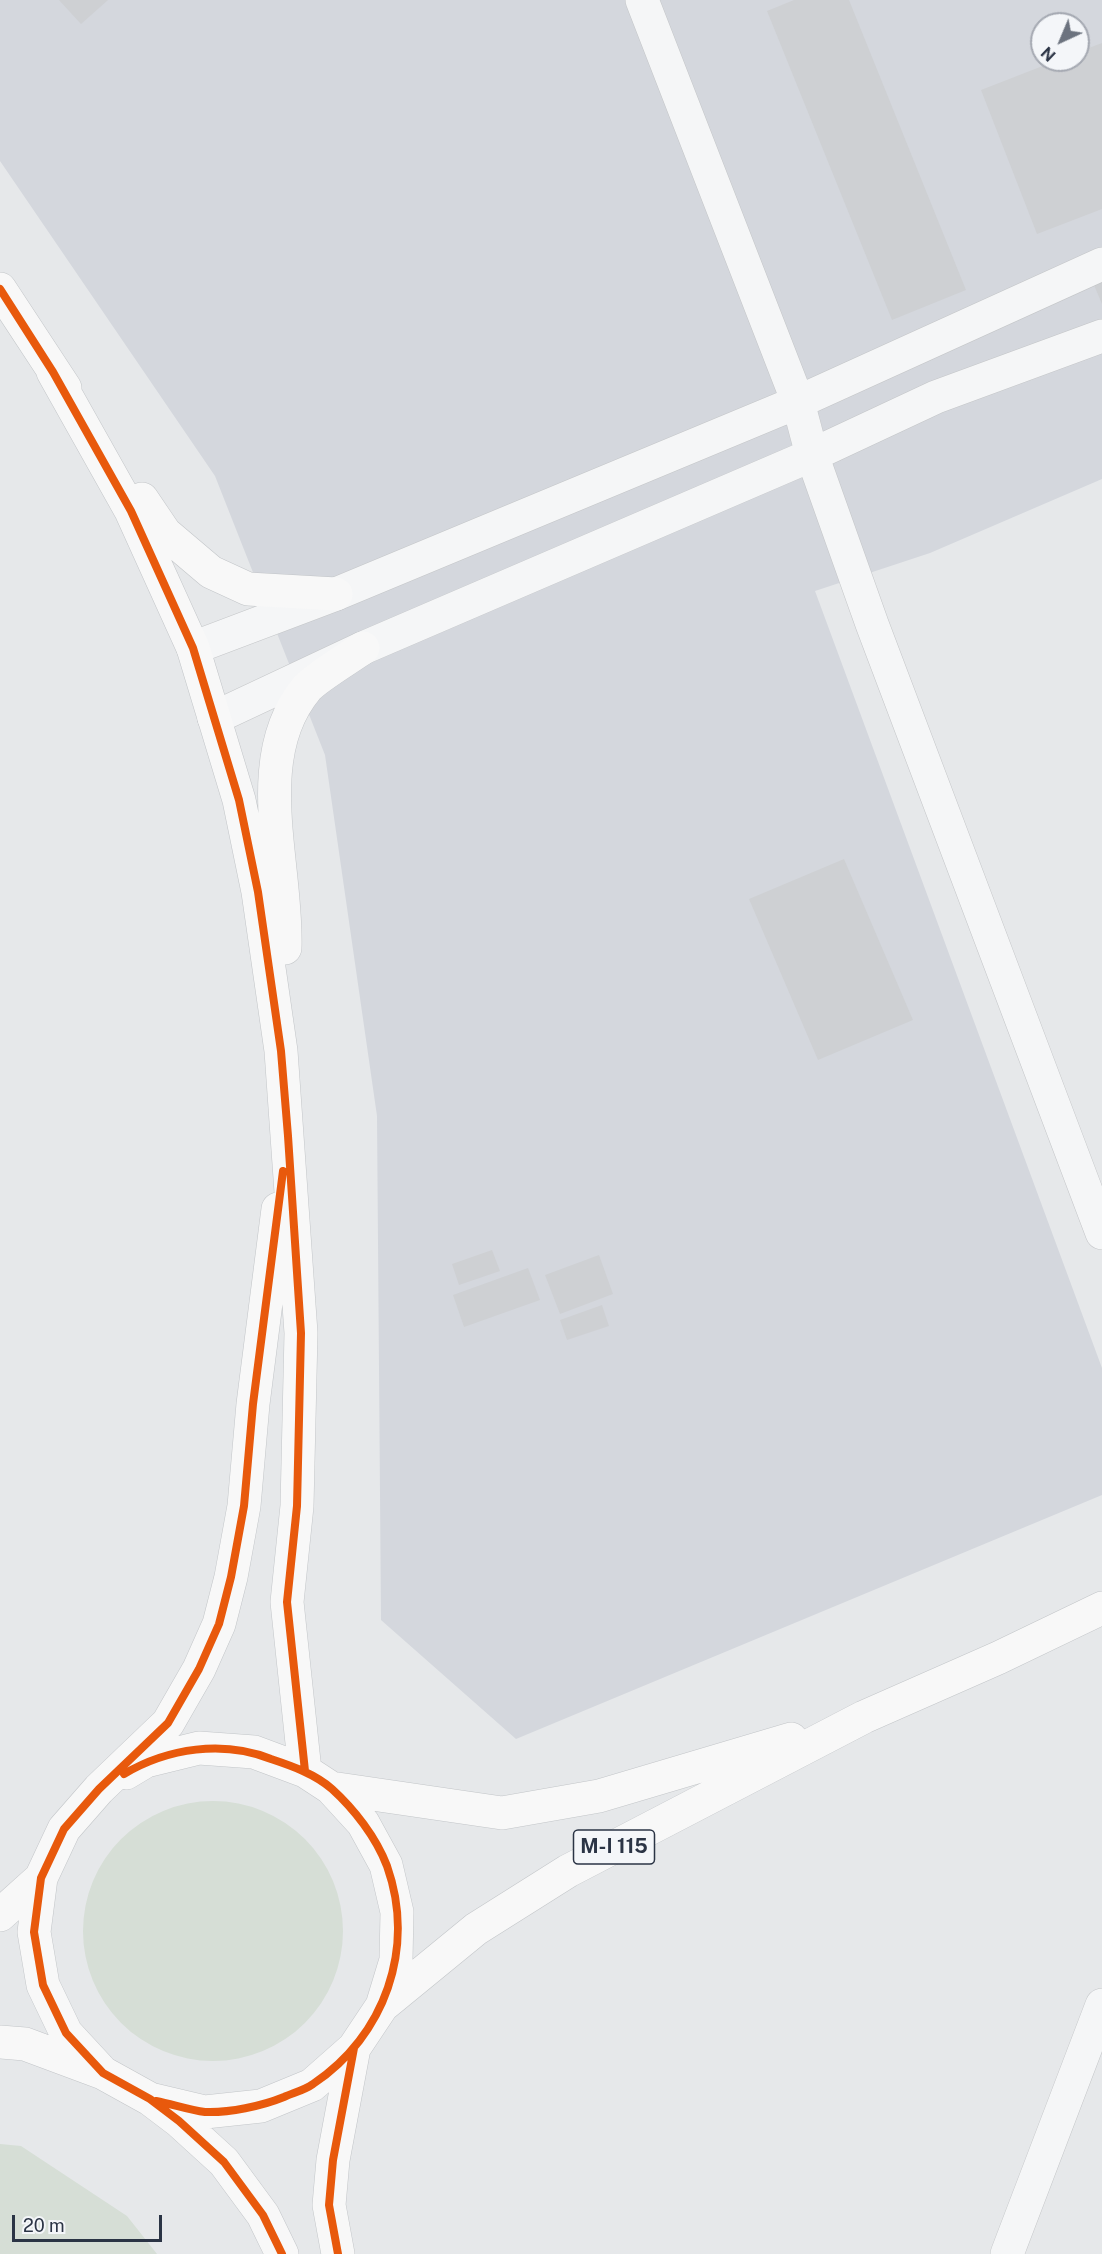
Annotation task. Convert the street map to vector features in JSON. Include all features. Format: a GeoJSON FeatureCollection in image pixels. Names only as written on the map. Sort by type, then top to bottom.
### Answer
{"type":"FeatureCollection","features":[{"type":"Feature","properties":{"kind":"main road"},"geometry":{"type":"LineString","coordinates":[[0,290],[53,372],[165,533],[211,573],[248,589],[336,594]]}},
{"type":"Feature","properties":{"kind":"main road"},"geometry":{"type":"LineString","coordinates":[[53,372],[131,511],[193,648],[239,800],[258,892],[281,1051],[301,1333],[297,1506],[287,1602],[318,1779]]}},
{"type":"Feature","properties":{"kind":"main road"},"geometry":{"type":"LineString","coordinates":[[281,1051],[285,940],[275,761],[287,721],[308,687],[363,648]]}},
{"type":"Feature","properties":{"kind":"main road"},"geometry":{"type":"LineString","coordinates":[[99,1790],[168,1723],[199,1669],[219,1624],[231,1577],[244,1506],[253,1404],[288,1136]]}},
{"type":"Feature","properties":{"kind":"main road","name":"M-I 115"},"geometry":{"type":"LineString","coordinates":[[382,2006],[476,1929],[568,1871],[864,1717],[998,1658],[1102,1608]]}},
{"type":"Feature","properties":{"kind":"main road","name":"M-I 115"},"geometry":{"type":"LineString","coordinates":[[104,2073],[66,2033],[43,1985],[34,1932],[41,1878],[64,1829],[99,1790],[146,1761],[199,1748],[254,1752],[318,1779],[502,1813],[599,1796],[864,1717]]}},
{"type":"Feature","properties":{"kind":"main road","name":"M-I 115"},"geometry":{"type":"LineString","coordinates":[[0,2042],[25,2044],[104,2073],[150,2099],[205,2112],[261,2106],[312,2085],[354,2048],[382,2006],[396,1960],[397,1912],[386,1865],[363,1823],[318,1779]]}},
{"type":"Feature","properties":{"kind":"main road","name":"M-I 115"},"geometry":{"type":"LineString","coordinates":[[0,1915],[41,1878]]}},
{"type":"Feature","properties":{"kind":"main road"},"geometry":{"type":"LineString","coordinates":[[338,2254],[328,2205],[333,2160],[354,2048]]}},
{"type":"Feature","properties":{"kind":"main road"},"geometry":{"type":"LineString","coordinates":[[150,2099],[179,2121],[224,2162],[263,2215],[282,2254]]}},
{"type":"Feature","properties":{"kind":"street"},"geometry":{"type":"LineString","coordinates":[[642,0],[798,402],[812,455],[872,624],[1102,1233]]}},
{"type":"Feature","properties":{"kind":"street"},"geometry":{"type":"LineString","coordinates":[[193,648],[336,594],[798,402],[1102,264]]}},
{"type":"Feature","properties":{"kind":"street"},"geometry":{"type":"LineString","coordinates":[[214,718],[363,648],[812,455],[936,397],[1102,336]]}},
{"type":"Feature","properties":{"kind":"street"},"geometry":{"type":"LineString","coordinates":[[1007,2254],[1102,2006]]}},
{"type":"Feature","properties":{"kind":"shaded area"},"geometry":{"type":"Polygon","coordinates":[[[0,0],[1102,0],[1102,479],[930,553],[815,591],[1102,1368],[1102,1495],[516,1739],[381,1620],[377,1116],[325,755],[215,476],[0,161],[0,0]]]}},
{"type":"Feature","properties":{"kind":"shaded area"},"geometry":{"type":"Polygon","coordinates":[[[213,1801],[238,1804],[263,1811],[285,1823],[305,1839],[321,1859],[333,1881],[340,1906],[343,1931],[340,1956],[333,1981],[321,2003],[305,2023],[285,2039],[263,2051],[238,2058],[213,2061],[188,2058],[163,2051],[141,2039],[121,2023],[105,2003],[93,1981],[86,1956],[83,1931],[86,1906],[93,1881],[105,1859],[121,1839],[141,1823],[163,1811],[188,1804],[213,1801]]]}},
{"type":"Feature","properties":{"kind":"shaded area"},"geometry":{"type":"Polygon","coordinates":[[[0,2144],[21,2146],[127,2216],[157,2254],[0,2254],[0,2144]]]}},
{"type":"Feature","properties":{"kind":"building"},"geometry":{"type":"Polygon","coordinates":[[[59,0],[108,0],[81,24],[59,0]]]}},
{"type":"Feature","properties":{"kind":"building"},"geometry":{"type":"Polygon","coordinates":[[[794,0],[849,0],[966,290],[892,320],[767,11],[794,0]]]}},
{"type":"Feature","properties":{"kind":"building"},"geometry":{"type":"Polygon","coordinates":[[[1102,43],[1102,209],[1037,234],[981,90],[1030,71],[1090,72],[1090,48],[1102,43]]]}},
{"type":"Feature","properties":{"kind":"building"},"geometry":{"type":"Polygon","coordinates":[[[1102,251],[1102,304],[1083,259],[1102,251]]]}},
{"type":"Feature","properties":{"kind":"building"},"geometry":{"type":"Polygon","coordinates":[[[844,859],[913,1020],[818,1060],[749,899],[844,859]]]}},
{"type":"Feature","properties":{"kind":"building"},"geometry":{"type":"Polygon","coordinates":[[[492,1250],[500,1271],[459,1285],[452,1264],[492,1250]]]}},
{"type":"Feature","properties":{"kind":"building"},"geometry":{"type":"Polygon","coordinates":[[[599,1255],[613,1294],[560,1314],[545,1275],[599,1255]]]}},
{"type":"Feature","properties":{"kind":"building"},"geometry":{"type":"Polygon","coordinates":[[[528,1268],[540,1300],[464,1327],[453,1295],[528,1268]]]}},
{"type":"Feature","properties":{"kind":"building"},"geometry":{"type":"Polygon","coordinates":[[[602,1305],[609,1326],[567,1340],[560,1320],[602,1305]]]}},
{"type":"Feature","properties":{"kind":"cycle path"},"geometry":{"type":"LineString","coordinates":[[0,289],[53,372],[131,511],[193,648],[239,800],[258,892],[281,1051],[301,1333],[297,1506],[287,1602],[305,1771]]}},
{"type":"Feature","properties":{"kind":"cycle path"},"geometry":{"type":"LineString","coordinates":[[282,2254],[263,2215],[224,2162],[179,2121],[150,2099],[103,2073],[66,2033],[43,1985],[34,1932],[41,1878],[64,1829],[99,1789],[168,1723],[199,1669],[219,1624],[231,1577],[244,1506],[253,1404],[283,1171]]}},
{"type":"Feature","properties":{"kind":"cycle path"},"geometry":{"type":"LineString","coordinates":[[124,1774],[141,1765],[177,1753],[215,1749],[253,1753],[303,1771],[332,1789],[364,1824],[387,1866],[395,1897],[398,1928],[395,1958],[388,1988],[376,2016],[359,2041],[338,2064],[306,2088],[256,2106],[205,2112],[156,2101]]}},
{"type":"Feature","properties":{"kind":"cycle path"},"geometry":{"type":"LineString","coordinates":[[338,2254],[329,2205],[333,2160],[354,2048]]}}]}
